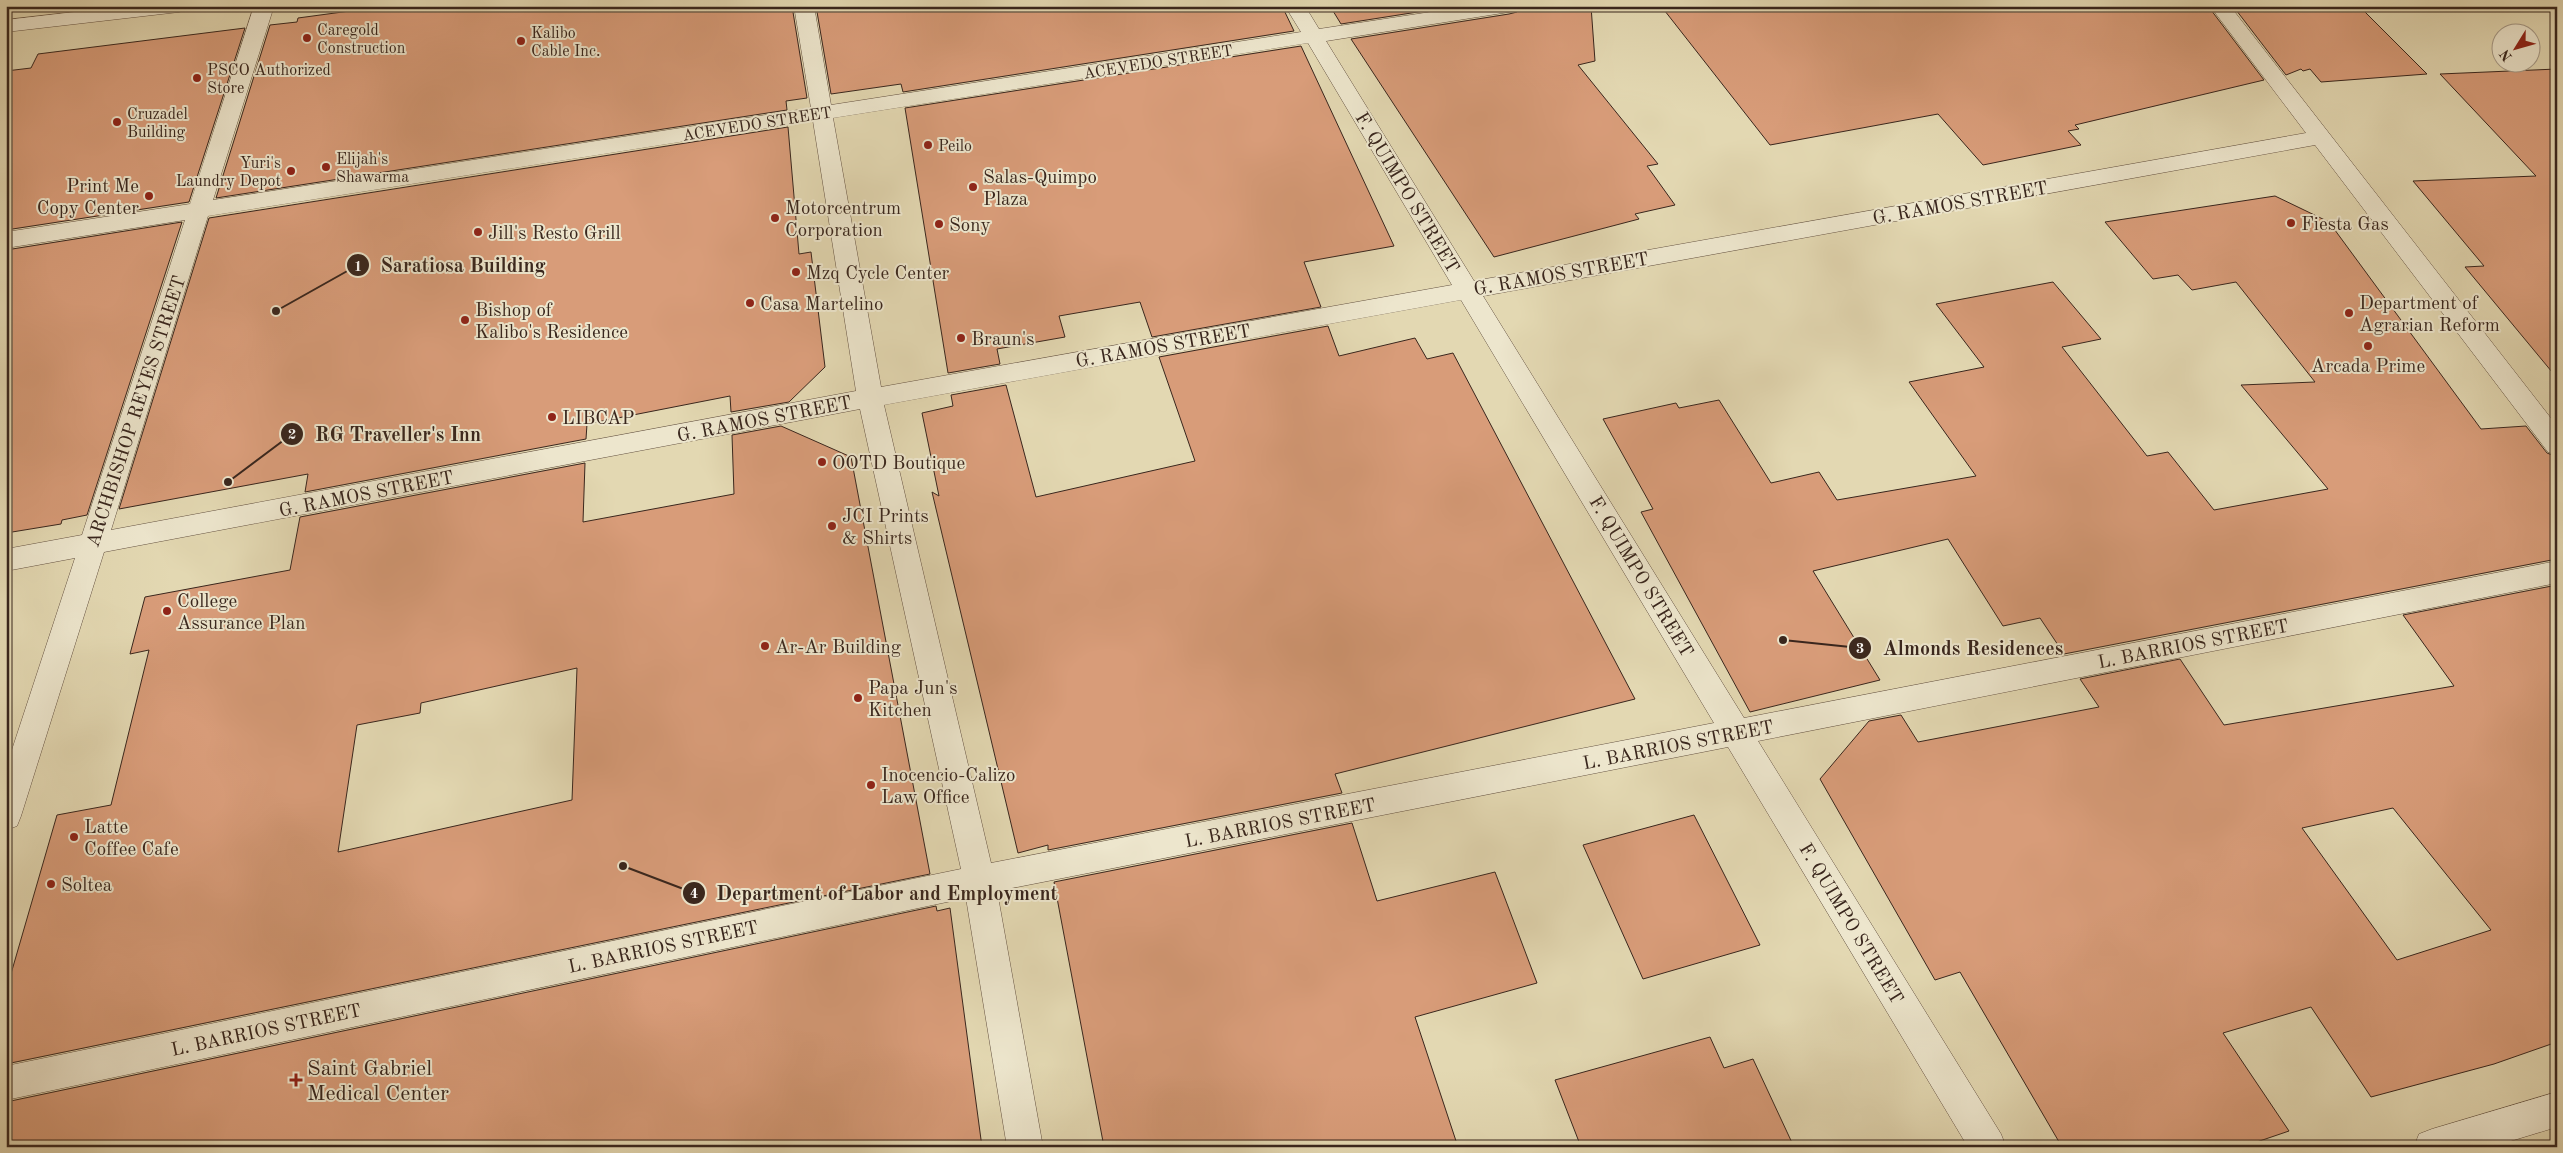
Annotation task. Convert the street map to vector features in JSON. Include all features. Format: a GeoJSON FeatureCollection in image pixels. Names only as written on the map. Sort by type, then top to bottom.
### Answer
{"type":"FeatureCollection","features":[{"type":"Feature","properties":{"kind":"street"},"geometry":{"type":"LineString","coordinates":[[6,26],[179,6]]}},
{"type":"Feature","properties":{"kind":"street","name":"ARCHBISHOP REYES STREET"},"geometry":{"type":"LineString","coordinates":[[6,816],[264,6]]}},
{"type":"Feature","properties":{"kind":"street"},"geometry":{"type":"LineString","coordinates":[[804,6],[870,398],[979,880],[1025,1147]]}},
{"type":"Feature","properties":{"kind":"street","name":"F. QUIMPO STREET"},"geometry":{"type":"LineString","coordinates":[[1295,6],[1988,1147]]}},
{"type":"Feature","properties":{"kind":"street","name":"ACEVEDO STREET"},"geometry":{"type":"LineString","coordinates":[[6,240],[1509,6]]}},
{"type":"Feature","properties":{"kind":"street"},"geometry":{"type":"LineString","coordinates":[[2220,6],[2557,445]]}},
{"type":"Feature","properties":{"kind":"street","name":"G. RAMOS STREET"},"geometry":{"type":"LineString","coordinates":[[6,560],[870,398],[2320,137]]}},
{"type":"Feature","properties":{"kind":"street","name":"L. BARRIOS STREET"},"geometry":{"type":"LineString","coordinates":[[6,1083],[979,880],[2557,572]]}},
{"type":"Feature","properties":{"kind":"street"},"geometry":{"type":"LineString","coordinates":[[2432,1147],[2557,1110]]}},
{"type":"Feature","properties":{"kind":"building"},"geometry":{"type":"Polygon","coordinates":[[[387,6],[792,6],[807,98],[786,101],[787,110],[216,198],[270,25],[297,22],[298,18],[387,6]]]}},
{"type":"Feature","properties":{"kind":"building"},"geometry":{"type":"Polygon","coordinates":[[[816,6],[1282,6],[1294,31],[903,92],[901,84],[831,94],[816,6]]]}},
{"type":"Feature","properties":{"kind":"building"},"geometry":{"type":"Polygon","coordinates":[[[1330,6],[1456,6],[1341,24],[1330,6]]]}},
{"type":"Feature","properties":{"kind":"building"},"geometry":{"type":"Polygon","coordinates":[[[1521,6],[1591,6],[1595,61],[1578,65],[1658,164],[1647,166],[1675,205],[1635,214],[1639,219],[1494,257],[1351,39],[1509,14],[1517,12],[1521,6]]]}},
{"type":"Feature","properties":{"kind":"building"},"geometry":{"type":"Polygon","coordinates":[[[1661,6],[2208,6],[2264,80],[2075,125],[2079,129],[2068,131],[2081,145],[1983,165],[1938,114],[1770,145],[1661,6]]]}},
{"type":"Feature","properties":{"kind":"building"},"geometry":{"type":"Polygon","coordinates":[[[2233,6],[2359,6],[2427,74],[2321,82],[2310,69],[2303,71],[2301,69],[2286,75],[2233,6]]]}},
{"type":"Feature","properties":{"kind":"building"},"geometry":{"type":"Polygon","coordinates":[[[245,28],[189,202],[6,230],[6,71],[31,68],[38,54],[245,28]]]}},
{"type":"Feature","properties":{"kind":"building"},"geometry":{"type":"Polygon","coordinates":[[[1301,46],[1394,246],[1304,262],[1321,307],[1152,337],[1140,302],[1059,316],[1065,337],[997,349],[1000,364],[948,373],[905,108],[1301,46]]]}},
{"type":"Feature","properties":{"kind":"building"},"geometry":{"type":"Polygon","coordinates":[[[2557,69],[2557,378],[2465,267],[2484,266],[2413,181],[2536,176],[2440,74],[2540,72],[2540,70],[2557,69]]]}},
{"type":"Feature","properties":{"kind":"building"},"geometry":{"type":"Polygon","coordinates":[[[788,127],[799,254],[811,252],[825,367],[789,402],[731,412],[730,396],[587,424],[586,439],[305,492],[308,474],[119,509],[209,218],[788,127]]]}},
{"type":"Feature","properties":{"kind":"building"},"geometry":{"type":"Polygon","coordinates":[[[2275,196],[2329,222],[2481,429],[2526,426],[2547,453],[2557,457],[2557,559],[2064,654],[2040,618],[2003,626],[1948,539],[1813,571],[1880,680],[1750,712],[1641,512],[1653,509],[1603,419],[1676,403],[1679,408],[1719,400],[1771,483],[1819,472],[1837,500],[1976,476],[1909,382],[1984,367],[1936,304],[2053,282],[2101,339],[2062,347],[2147,456],[2168,452],[2214,510],[2328,489],[2241,385],[2315,382],[2236,282],[2192,290],[2178,275],[2153,279],[2105,222],[2275,196]]]}},
{"type":"Feature","properties":{"kind":"building"},"geometry":{"type":"Polygon","coordinates":[[[182,222],[87,515],[62,520],[61,524],[6,533],[6,250],[182,222]]]}},
{"type":"Feature","properties":{"kind":"building"},"geometry":{"type":"Polygon","coordinates":[[[1328,326],[1339,356],[1415,338],[1427,359],[1453,353],[1635,699],[1335,774],[1342,793],[1048,850],[1048,845],[1018,853],[932,492],[939,496],[922,413],[953,406],[951,395],[1006,385],[1036,497],[1195,461],[1159,357],[1328,326]]]}},
{"type":"Feature","properties":{"kind":"building"},"geometry":{"type":"Polygon","coordinates":[[[781,426],[851,457],[930,874],[6,1064],[6,991],[57,815],[111,805],[149,650],[130,654],[145,597],[290,570],[300,517],[585,463],[583,522],[734,494],[732,435],[781,426]],[[577,668],[421,703],[420,713],[357,725],[338,852],[572,800],[577,668]]]}},
{"type":"Feature","properties":{"kind":"building"},"geometry":{"type":"Polygon","coordinates":[[[2557,585],[2557,1042],[2494,1064],[2371,1097],[2311,1007],[2223,1033],[2289,1131],[2242,1147],[2062,1147],[1960,972],[1935,980],[1820,779],[1869,721],[1901,715],[1918,742],[2099,707],[2080,679],[2180,659],[2224,725],[2454,686],[2403,615],[2557,585]],[[2393,808],[2302,828],[2397,960],[2491,930],[2393,808]]]}},
{"type":"Feature","properties":{"kind":"building"},"geometry":{"type":"Polygon","coordinates":[[[1694,815],[1760,945],[1643,979],[1583,845],[1694,815]]]}},
{"type":"Feature","properties":{"kind":"building"},"geometry":{"type":"Polygon","coordinates":[[[1352,823],[1377,901],[1495,872],[1537,983],[1415,1017],[1458,1147],[1104,1147],[1054,882],[1352,823]]]}},
{"type":"Feature","properties":{"kind":"building"},"geometry":{"type":"Polygon","coordinates":[[[936,906],[937,911],[950,908],[982,1147],[6,1147],[6,1102],[936,906]]]}},
{"type":"Feature","properties":{"kind":"building"},"geometry":{"type":"Polygon","coordinates":[[[1710,1037],[1724,1068],[1753,1059],[1794,1147],[1581,1147],[1555,1080],[1710,1037]]]}},
{"type":"Feature","properties":{"kind":"place","name":"Caregold Construction"},"geometry":{"type":"Point","coordinates":[307,38]}},
{"type":"Feature","properties":{"kind":"place","name":"Kalibo Cable Inc."},"geometry":{"type":"Point","coordinates":[521,41]}},
{"type":"Feature","properties":{"kind":"place","name":"PSCO Authorized Store"},"geometry":{"type":"Point","coordinates":[197,78]}},
{"type":"Feature","properties":{"kind":"place","name":"Cruzadel Building"},"geometry":{"type":"Point","coordinates":[117,122]}},
{"type":"Feature","properties":{"kind":"place","name":"Peilo"},"geometry":{"type":"Point","coordinates":[928,145]}},
{"type":"Feature","properties":{"kind":"place","name":"Elijah's Shawarma"},"geometry":{"type":"Point","coordinates":[326,167]}},
{"type":"Feature","properties":{"kind":"place","name":"Yuri's Laundry Depot"},"geometry":{"type":"Point","coordinates":[291,171]}},
{"type":"Feature","properties":{"kind":"place","name":"Salas-Quimpo Plaza"},"geometry":{"type":"Point","coordinates":[973,187]}},
{"type":"Feature","properties":{"kind":"place","name":"Print Me Copy Center"},"geometry":{"type":"Point","coordinates":[149,196]}},
{"type":"Feature","properties":{"kind":"place","name":"Motorcentrum Corporation"},"geometry":{"type":"Point","coordinates":[775,218]}},
{"type":"Feature","properties":{"kind":"place","name":"Fiesta Gas"},"geometry":{"type":"Point","coordinates":[2291,223]}},
{"type":"Feature","properties":{"kind":"place","name":"Sony"},"geometry":{"type":"Point","coordinates":[939,224]}},
{"type":"Feature","properties":{"kind":"place","name":"Jill's Resto Grill"},"geometry":{"type":"Point","coordinates":[478,232]}},
{"type":"Feature","properties":{"kind":"place","name":"Mzq Cycle Center"},"geometry":{"type":"Point","coordinates":[796,272]}},
{"type":"Feature","properties":{"kind":"place","name":"Casa Martelino"},"geometry":{"type":"Point","coordinates":[750,303]}},
{"type":"Feature","properties":{"kind":"place","name":"Saratiosa Building"},"geometry":{"type":"Point","coordinates":[276,311]}},
{"type":"Feature","properties":{"kind":"place","name":"Department of Agrarian Reform"},"geometry":{"type":"Point","coordinates":[2349,313]}},
{"type":"Feature","properties":{"kind":"place","name":"Bishop of Kalibo's Residence"},"geometry":{"type":"Point","coordinates":[465,320]}},
{"type":"Feature","properties":{"kind":"place","name":"Braun's"},"geometry":{"type":"Point","coordinates":[961,338]}},
{"type":"Feature","properties":{"kind":"place","name":"Arcada Prime"},"geometry":{"type":"Point","coordinates":[2368,346]}},
{"type":"Feature","properties":{"kind":"place","name":"LIBCAP"},"geometry":{"type":"Point","coordinates":[552,417]}},
{"type":"Feature","properties":{"kind":"place","name":"OOTD Boutique"},"geometry":{"type":"Point","coordinates":[822,462]}},
{"type":"Feature","properties":{"kind":"place","name":"RG Traveller's Inn"},"geometry":{"type":"Point","coordinates":[228,482]}},
{"type":"Feature","properties":{"kind":"place","name":"JCI Prints & Shirts"},"geometry":{"type":"Point","coordinates":[832,526]}},
{"type":"Feature","properties":{"kind":"place","name":"College Assurance Plan"},"geometry":{"type":"Point","coordinates":[167,611]}},
{"type":"Feature","properties":{"kind":"place","name":"Almonds Residences"},"geometry":{"type":"Point","coordinates":[1783,640]}},
{"type":"Feature","properties":{"kind":"place","name":"Ar-Ar Building"},"geometry":{"type":"Point","coordinates":[765,646]}},
{"type":"Feature","properties":{"kind":"place","name":"Papa Jun's Kitchen"},"geometry":{"type":"Point","coordinates":[858,698]}},
{"type":"Feature","properties":{"kind":"place","name":"Inocencio-Calizo Law Office"},"geometry":{"type":"Point","coordinates":[871,785]}},
{"type":"Feature","properties":{"kind":"place","name":"Latte Coffee Cafe"},"geometry":{"type":"Point","coordinates":[74,837]}},
{"type":"Feature","properties":{"kind":"place","name":"Department of Labor and Employment"},"geometry":{"type":"Point","coordinates":[623,866]}},
{"type":"Feature","properties":{"kind":"place","name":"Soltea"},"geometry":{"type":"Point","coordinates":[51,884]}},
{"type":"Feature","properties":{"kind":"place","name":"Saint Gabriel Medical Center"},"geometry":{"type":"Point","coordinates":[296,1080]}}]}
